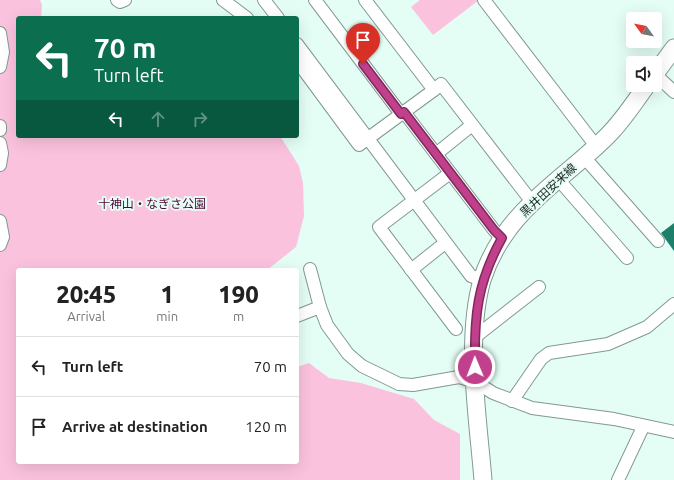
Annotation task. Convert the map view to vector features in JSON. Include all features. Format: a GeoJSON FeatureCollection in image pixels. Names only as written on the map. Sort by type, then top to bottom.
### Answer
{"type":"FeatureCollection","features":[{"type":"Feature","properties":{"kind":"main road"},"geometry":{"type":"LineString","coordinates":[[662,65],[672,53]]}},
{"type":"Feature","properties":{"kind":"main road","name":"黒井田安来線"},"geometry":{"type":"LineString","coordinates":[[483,480],[476,382],[475,337],[476,314],[483,280],[492,257],[502,238],[532,202],[613,130],[642,92]]}},
{"type":"Feature","properties":{"kind":"street"},"geometry":{"type":"LineString","coordinates":[[117,0],[120,2],[125,0]]}},
{"type":"Feature","properties":{"kind":"street"},"geometry":{"type":"LineString","coordinates":[[223,0],[243,16]]}},
{"type":"Feature","properties":{"kind":"street"},"geometry":{"type":"LineString","coordinates":[[315,0],[494,230],[502,238]]}},
{"type":"Feature","properties":{"kind":"street"},"geometry":{"type":"LineString","coordinates":[[365,0],[434,90]]}},
{"type":"Feature","properties":{"kind":"street"},"geometry":{"type":"LineString","coordinates":[[484,0],[590,152],[658,241]]}},
{"type":"Feature","properties":{"kind":"street"},"geometry":{"type":"LineString","coordinates":[[268,1],[277,16]]}},
{"type":"Feature","properties":{"kind":"street"},"geometry":{"type":"LineString","coordinates":[[0,33],[3,52],[0,67]]}},
{"type":"Feature","properties":{"kind":"street"},"geometry":{"type":"LineString","coordinates":[[299,47],[471,276],[483,280]]}},
{"type":"Feature","properties":{"kind":"street"},"geometry":{"type":"LineString","coordinates":[[299,65],[359,145],[441,84],[532,202]]}},
{"type":"Feature","properties":{"kind":"street"},"geometry":{"type":"LineString","coordinates":[[662,81],[674,92]]}},
{"type":"Feature","properties":{"kind":"street"},"geometry":{"type":"LineString","coordinates":[[436,154],[472,125]]}},
{"type":"Feature","properties":{"kind":"street"},"geometry":{"type":"LineString","coordinates":[[0,144],[2,153],[0,164]]}},
{"type":"Feature","properties":{"kind":"street"},"geometry":{"type":"LineString","coordinates":[[450,173],[379,227],[456,329]]}},
{"type":"Feature","properties":{"kind":"street"},"geometry":{"type":"LineString","coordinates":[[558,179],[627,258]]}},
{"type":"Feature","properties":{"kind":"street"},"geometry":{"type":"LineString","coordinates":[[0,221],[3,237],[0,245]]}},
{"type":"Feature","properties":{"kind":"street"},"geometry":{"type":"LineString","coordinates":[[411,270],[446,243]]}},
{"type":"Feature","properties":{"kind":"street"},"geometry":{"type":"LineString","coordinates":[[310,269],[320,307],[327,325],[338,342],[362,366],[372,372],[399,384],[413,385],[459,377],[476,382],[493,393],[532,408],[614,419],[643,427],[674,432]]}},
{"type":"Feature","properties":{"kind":"street"},"geometry":{"type":"LineString","coordinates":[[475,337],[539,287]]}},
{"type":"Feature","properties":{"kind":"street"},"geometry":{"type":"LineString","coordinates":[[512,401],[541,359],[549,353],[608,344],[647,327],[674,304]]}},
{"type":"Feature","properties":{"kind":"street"},"geometry":{"type":"LineString","coordinates":[[299,315],[320,307]]}},
{"type":"Feature","properties":{"kind":"street"},"geometry":{"type":"LineString","coordinates":[[618,480],[643,427]]}},
{"type":"Feature","properties":{"kind":"green space","name":"十神山・なぎさ公園"},"geometry":{"type":"Polygon","coordinates":[[[0,0],[40,0],[42,5],[41,16],[16,16],[16,138],[281,138],[299,166],[303,183],[304,216],[296,247],[270,268],[16,268],[16,464],[299,464],[299,366],[309,363],[329,378],[361,383],[414,399],[434,420],[460,434],[460,480],[0,480],[0,0]]]}},
{"type":"Feature","properties":{"kind":"green space"},"geometry":{"type":"Polygon","coordinates":[[[420,0],[479,0],[433,35],[411,7],[420,0]]]}},
{"type":"Feature","properties":{"kind":"building"},"geometry":{"type":"Polygon","coordinates":[[[674,223],[674,251],[661,233],[674,223]]]}},
{"type":"Feature","properties":{"kind":"route"},"geometry":{"type":"LineString","coordinates":[[363,64],[401,114],[404,112],[494,230],[502,238],[487,268],[479,298],[476,314],[475,367]]}}]}
